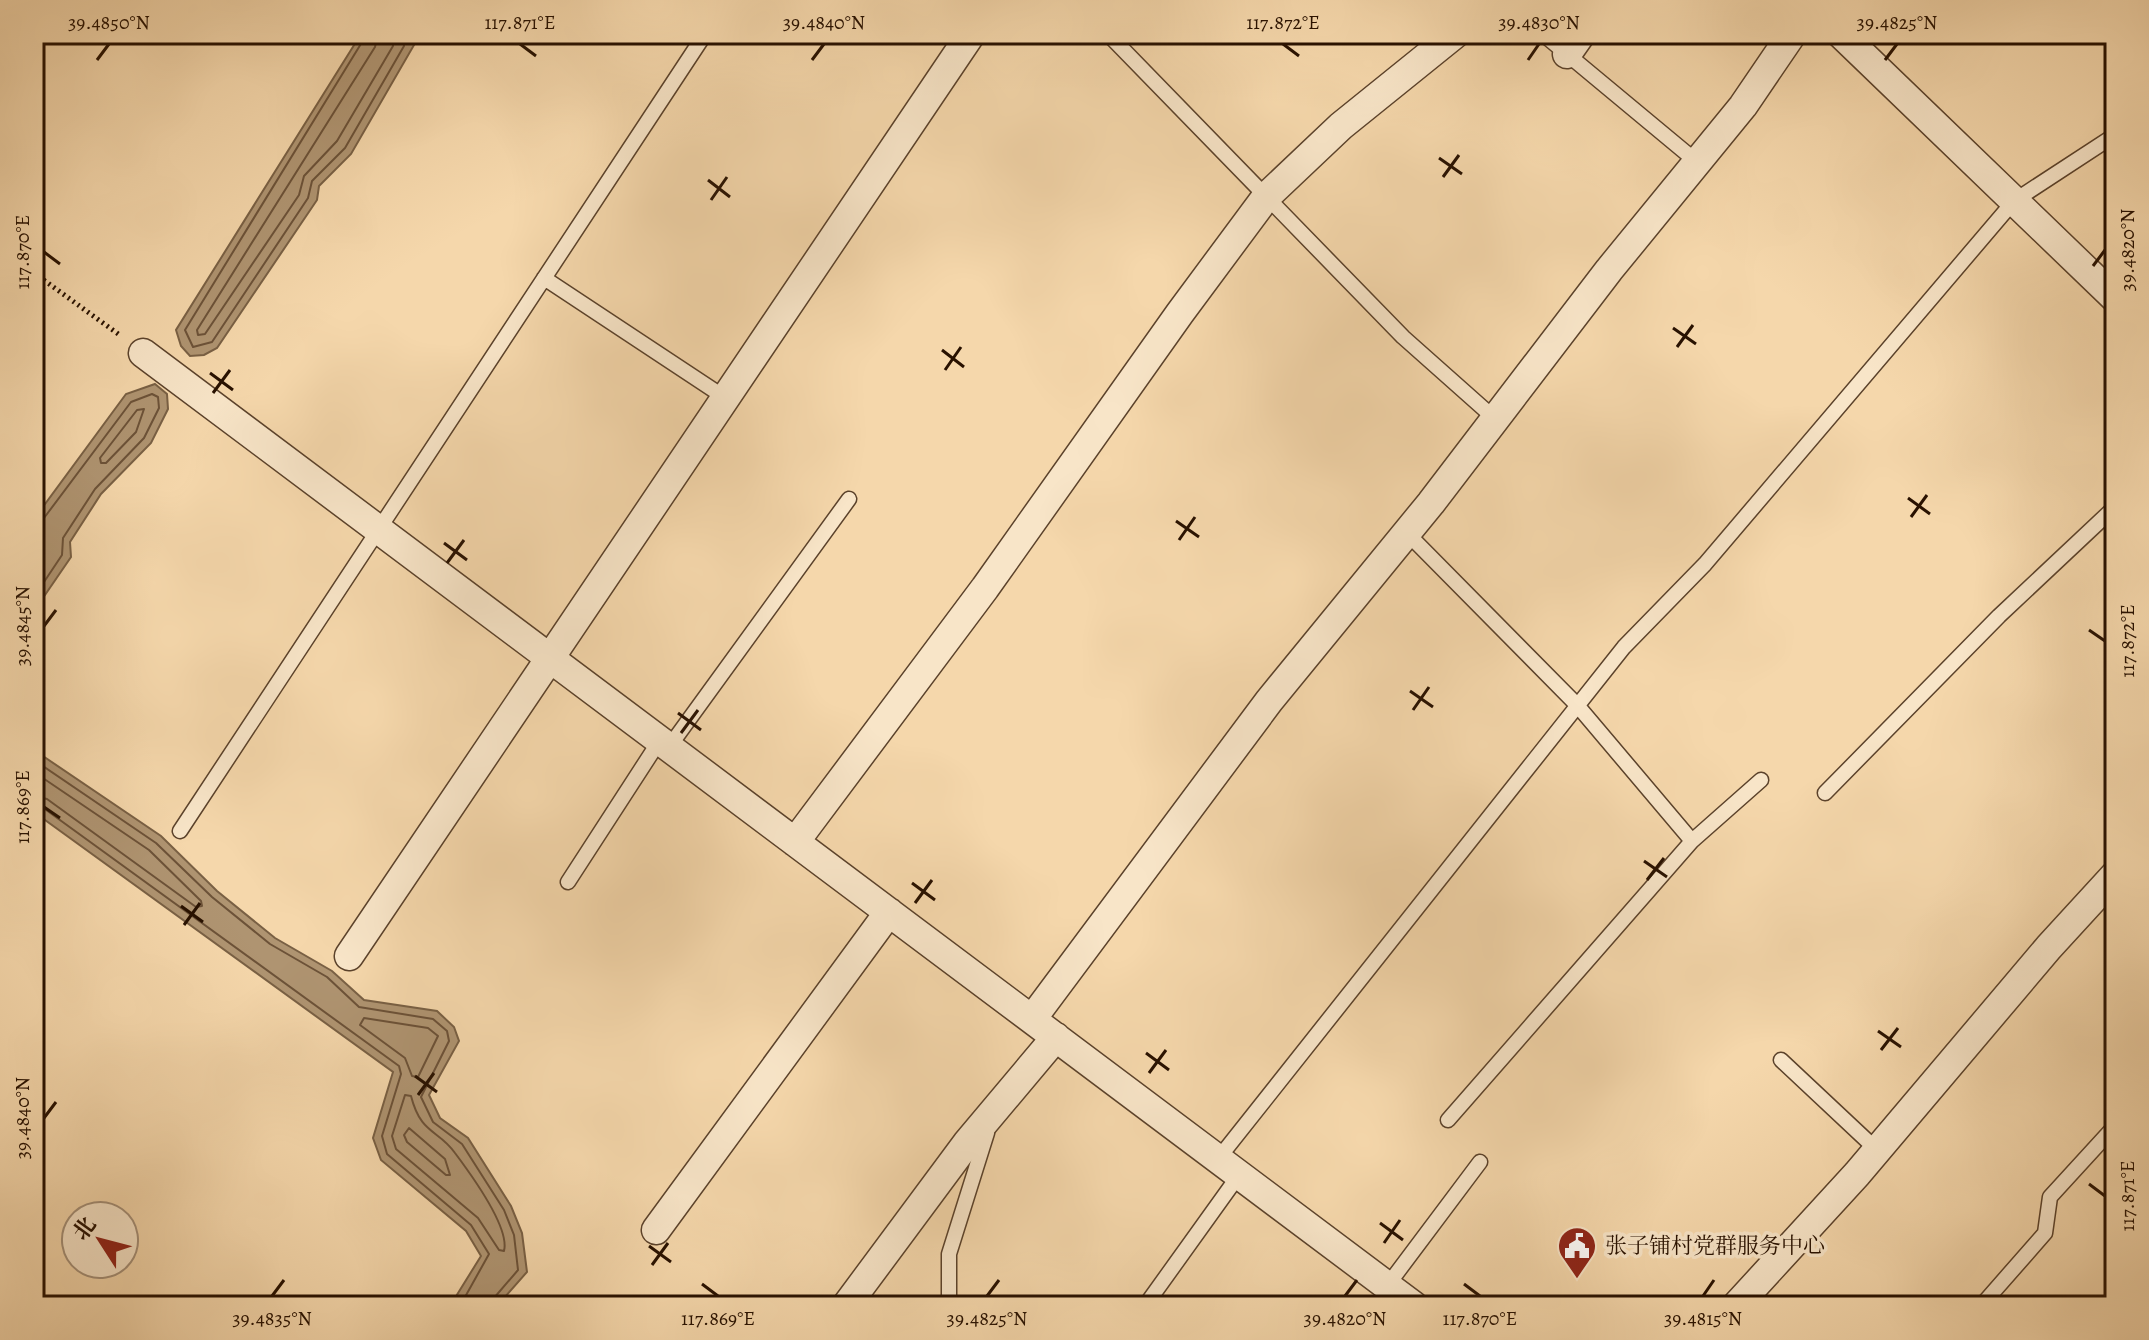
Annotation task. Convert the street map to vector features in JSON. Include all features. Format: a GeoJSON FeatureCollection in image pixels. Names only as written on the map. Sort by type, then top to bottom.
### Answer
{"type":"FeatureCollection","features":[{"type":"Feature","properties":{"kind":"street"},"geometry":{"type":"LineString","coordinates":[[349,956],[971,34]]}},
{"type":"Feature","properties":{"kind":"street"},"geometry":{"type":"LineString","coordinates":[[795,842],[985,588],[1266,197],[1341,126],[1455,34]]}},
{"type":"Feature","properties":{"kind":"street"},"geometry":{"type":"LineString","coordinates":[[1032,1019],[1269,701],[1743,106],[1792,34]]}},
{"type":"Feature","properties":{"kind":"street"},"geometry":{"type":"LineString","coordinates":[[1841,34],[2115,298]]}},
{"type":"Feature","properties":{"kind":"street"},"geometry":{"type":"LineString","coordinates":[[143,353],[1056,1037],[1397,1298]]}},
{"type":"Feature","properties":{"kind":"street"},"geometry":{"type":"LineString","coordinates":[[1736,1306],[1877,1150],[2049,947],[2115,875]]}},
{"type":"Feature","properties":{"kind":"street"},"geometry":{"type":"LineString","coordinates":[[656,1230],[889,912]]}},
{"type":"Feature","properties":{"kind":"street"},"geometry":{"type":"LineString","coordinates":[[846,1306],[998,1107],[1056,1037]]}},
{"type":"Feature","properties":{"kind":"lane"},"geometry":{"type":"LineString","coordinates":[[180,831],[705,34]]}},
{"type":"Feature","properties":{"kind":"lane"},"geometry":{"type":"LineString","coordinates":[[1108,34],[1403,337],[1493,417]]}},
{"type":"Feature","properties":{"kind":"lane"},"geometry":{"type":"LineString","coordinates":[[1543,34],[1574,44],[1697,162]]}},
{"type":"Feature","properties":{"kind":"lane"},"geometry":{"type":"LineString","coordinates":[[1145,1306],[1228,1167],[1624,647],[1705,564],[1793,464],[2014,201],[2115,135]]}},
{"type":"Feature","properties":{"kind":"lane"},"geometry":{"type":"LineString","coordinates":[[544,278],[727,399]]}},
{"type":"Feature","properties":{"kind":"lane"},"geometry":{"type":"LineString","coordinates":[[568,882],[664,744],[849,499]]}},
{"type":"Feature","properties":{"kind":"lane"},"geometry":{"type":"LineString","coordinates":[[1825,793],[1999,616],[2115,507]]}},
{"type":"Feature","properties":{"kind":"lane"},"geometry":{"type":"LineString","coordinates":[[1406,532],[1577,705],[1692,841]]}},
{"type":"Feature","properties":{"kind":"lane"},"geometry":{"type":"LineString","coordinates":[[1448,1120],[1692,841],[1761,780]]}},
{"type":"Feature","properties":{"kind":"lane"},"geometry":{"type":"LineString","coordinates":[[1781,1060],[1877,1150]]}},
{"type":"Feature","properties":{"kind":"lane"},"geometry":{"type":"LineString","coordinates":[[949,1306],[949,1254],[976,1161],[998,1107]]}},
{"type":"Feature","properties":{"kind":"lane"},"geometry":{"type":"LineString","coordinates":[[1981,1306],[2045,1233],[2050,1197],[2115,1126]]}},
{"type":"Feature","properties":{"kind":"lane"},"geometry":{"type":"LineString","coordinates":[[1397,1298],[1480,1162]]}},
{"type":"Feature","properties":{"kind":"path"},"geometry":{"type":"LineString","coordinates":[[34,273],[143,353]]}},
{"type":"Feature","properties":{"kind":"water"},"geometry":{"type":"Polygon","coordinates":[[[361,34],[409,34],[414,45],[351,154],[319,186],[317,200],[217,348],[204,355],[190,356],[181,346],[176,330],[361,34]]]}},
{"type":"Feature","properties":{"kind":"water"},"geometry":{"type":"Polygon","coordinates":[[[155,384],[167,394],[168,409],[151,443],[101,494],[70,542],[71,557],[34,611],[34,519],[126,394],[155,384]]]}},
{"type":"Feature","properties":{"kind":"water"},"geometry":{"type":"Polygon","coordinates":[[[34,750],[161,836],[217,891],[275,938],[332,971],[364,1000],[437,1011],[454,1027],[459,1041],[429,1095],[440,1118],[468,1138],[511,1206],[522,1233],[527,1272],[497,1306],[450,1306],[481,1256],[466,1231],[381,1160],[373,1138],[393,1072],[34,812],[34,750]]]}},
{"type":"Feature","properties":{"kind":"place","name":"张子铺村党群服务中心"},"geometry":{"type":"Point","coordinates":[1577,1280]}}]}
